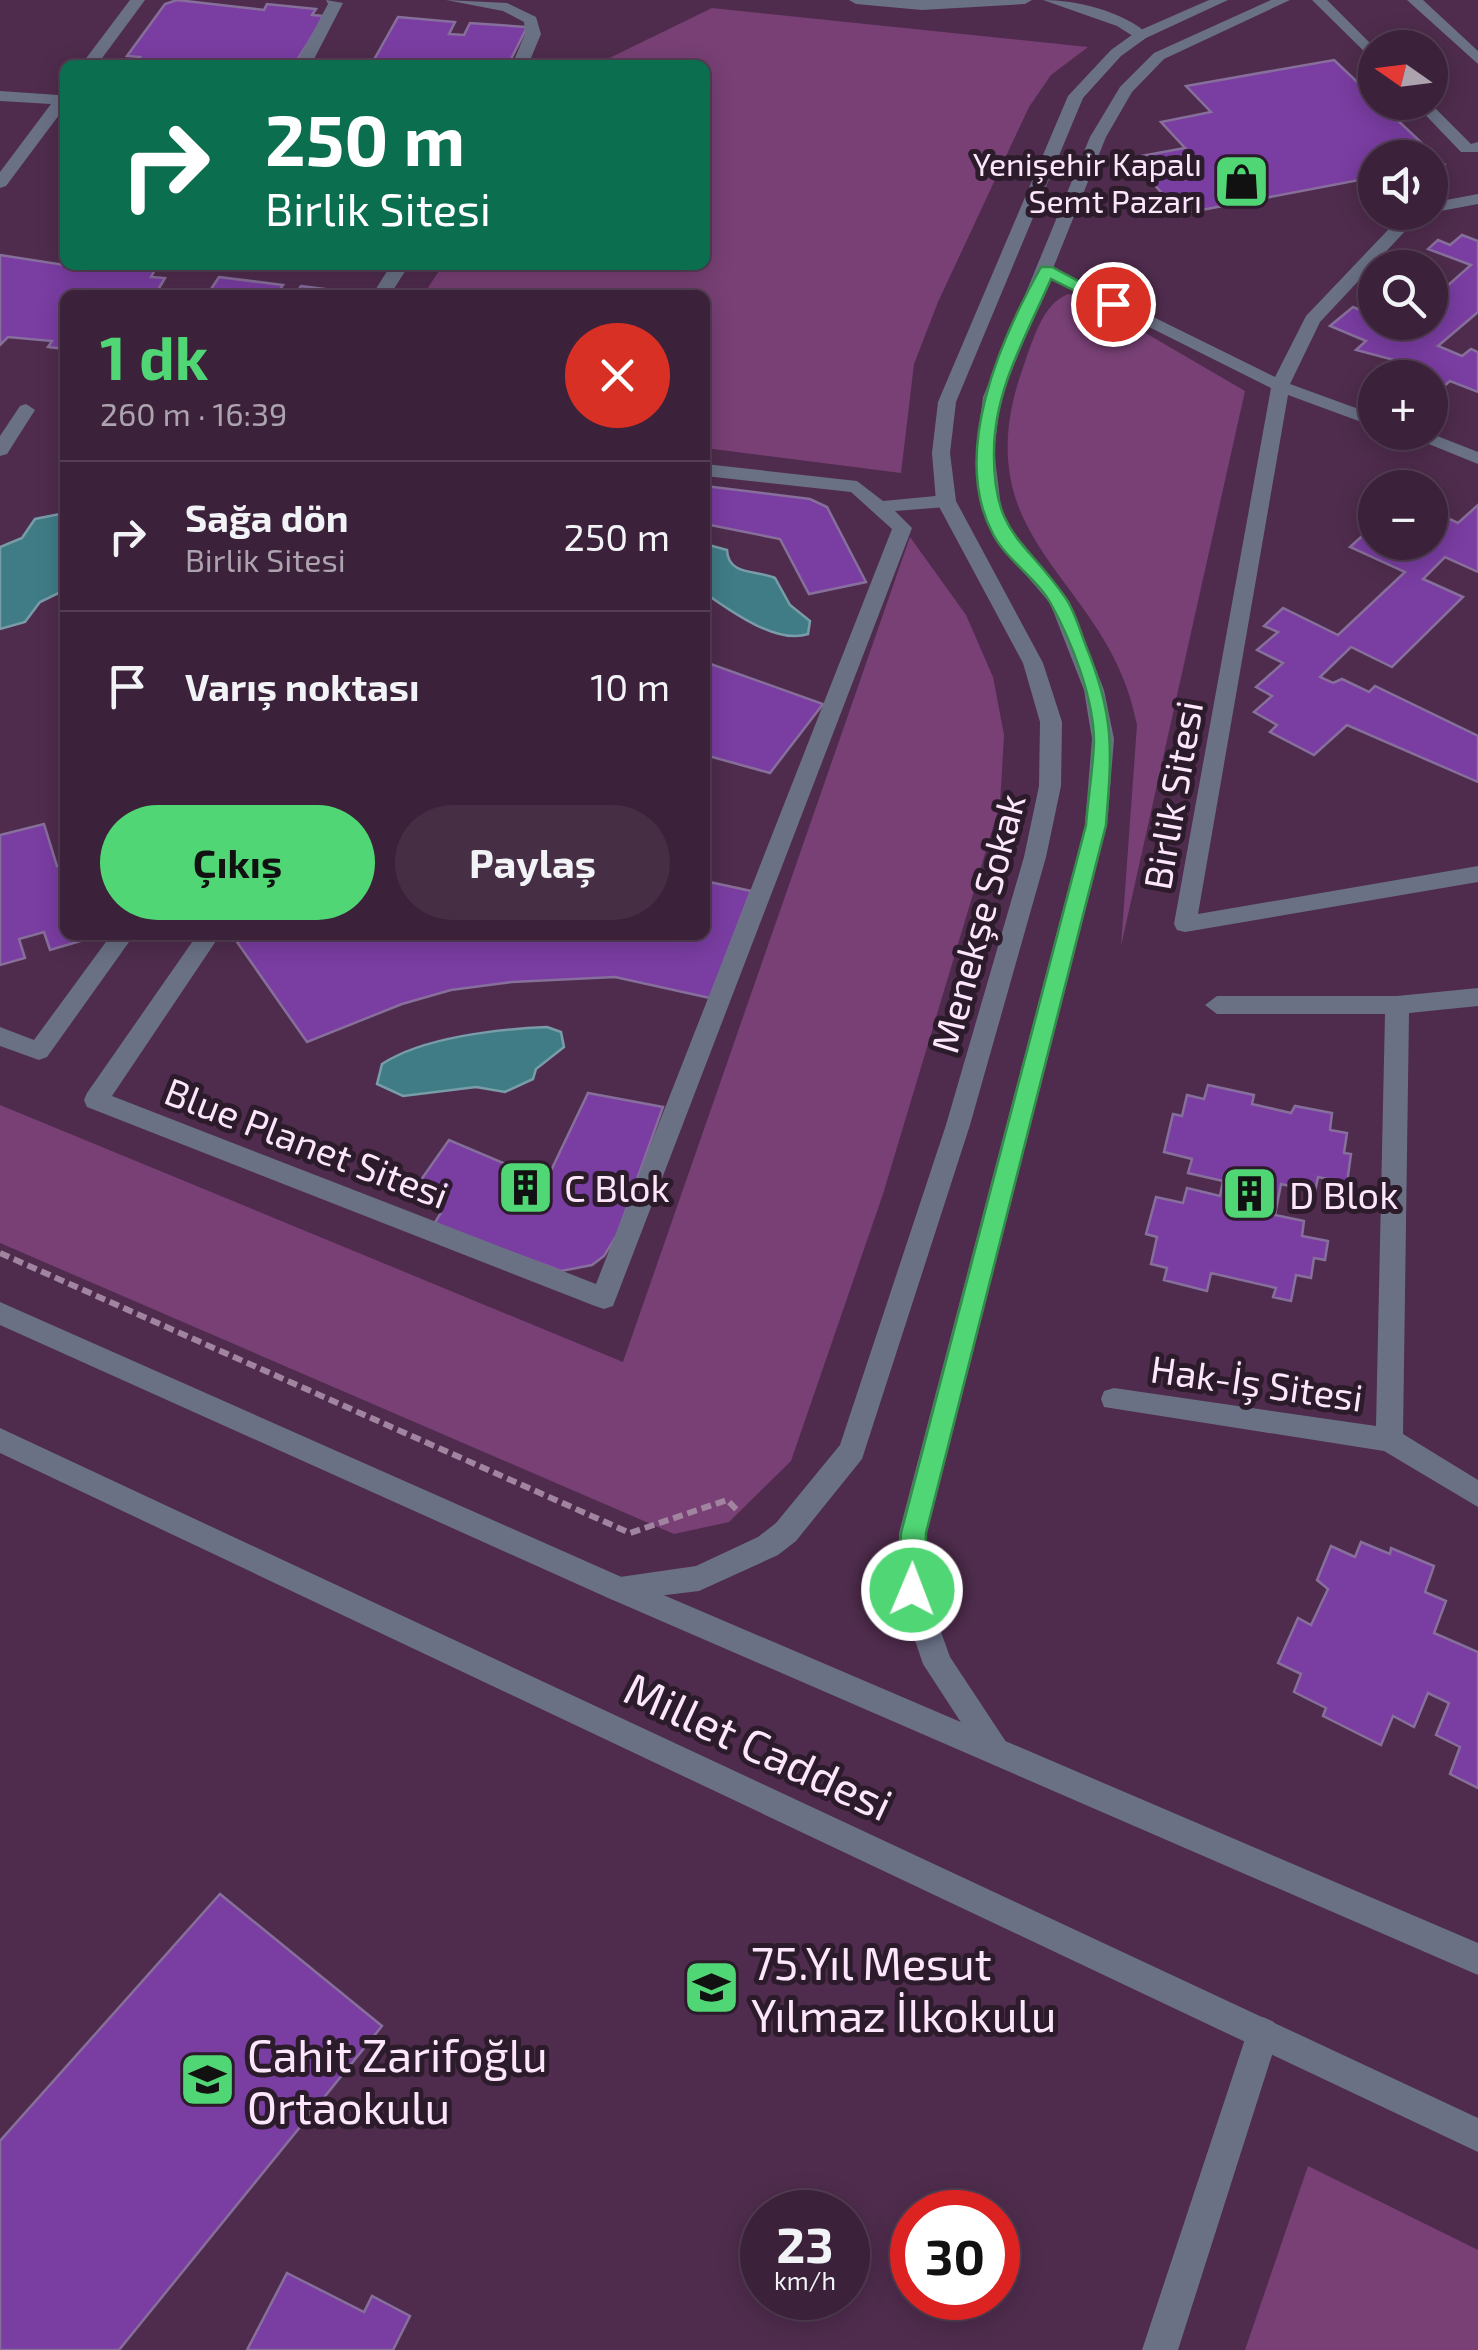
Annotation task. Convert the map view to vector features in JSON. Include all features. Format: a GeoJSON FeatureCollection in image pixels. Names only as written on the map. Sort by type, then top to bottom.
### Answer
{"type":"FeatureCollection","features":[{"type":"Feature","properties":{"kind":"street"},"geometry":{"type":"LineString","coordinates":[[93,60],[138,0]]}},
{"type":"Feature","properties":{"kind":"street"},"geometry":{"type":"LineString","coordinates":[[307,60],[336,2],[333,0]]}},
{"type":"Feature","properties":{"kind":"street"},"geometry":{"type":"LineString","coordinates":[[453,0],[507,8],[531,20],[533,34],[522,60]]}},
{"type":"Feature","properties":{"kind":"street"},"geometry":{"type":"LineString","coordinates":[[856,0],[922,6],[1025,0]]}},
{"type":"Feature","properties":{"kind":"street"},"geometry":{"type":"LineString","coordinates":[[1050,0],[1122,23],[1141,34]]}},
{"type":"Feature","properties":{"kind":"street","name":"Menekşe Sokak"},"geometry":{"type":"LineString","coordinates":[[616,1588],[699,1578],[768,1546],[786,1532],[852,1451],[958,1125],[1034,857],[1050,786],[1051,722],[1034,663],[946,500],[941,453],[947,402],[1076,96],[1116,52],[1141,34],[1221,0]]}},
{"type":"Feature","properties":{"kind":"street"},"geometry":{"type":"LineString","coordinates":[[997,1752],[938,1664],[912,1590],[914,1533],[1096,825],[1104,739],[1094,690],[1059,601],[1002,535],[987,482],[985,452],[992,397],[1098,137],[1126,90],[1159,56],[1283,0]]}},
{"type":"Feature","properties":{"kind":"street"},"geometry":{"type":"LineString","coordinates":[[1319,0],[1358,40]]}},
{"type":"Feature","properties":{"kind":"street"},"geometry":{"type":"LineString","coordinates":[[1414,0],[1478,59]]}},
{"type":"Feature","properties":{"kind":"street"},"geometry":{"type":"LineString","coordinates":[[0,96],[60,99]]}},
{"type":"Feature","properties":{"kind":"street"},"geometry":{"type":"LineString","coordinates":[[0,184],[60,104]]}},
{"type":"Feature","properties":{"kind":"street"},"geometry":{"type":"LineString","coordinates":[[1438,120],[1467,150],[1478,148]]}},
{"type":"Feature","properties":{"kind":"street"},"geometry":{"type":"LineString","coordinates":[[1448,206],[1478,198]]}},
{"type":"Feature","properties":{"kind":"street"},"geometry":{"type":"LineString","coordinates":[[1448,213],[1478,218]]}},
{"type":"Feature","properties":{"kind":"street","name":"Birlik Sitesi"},"geometry":{"type":"LineString","coordinates":[[1398,230],[1312,320],[1280,386],[1185,924],[1478,874]]}},
{"type":"Feature","properties":{"kind":"street"},"geometry":{"type":"LineString","coordinates":[[1006,256],[1048,267],[1280,386],[1358,414]]}},
{"type":"Feature","properties":{"kind":"street"},"geometry":{"type":"LineString","coordinates":[[0,450],[26,410]]}},
{"type":"Feature","properties":{"kind":"street"},"geometry":{"type":"LineString","coordinates":[[1448,447],[1478,458]]}},
{"type":"Feature","properties":{"kind":"street"},"geometry":{"type":"LineString","coordinates":[[710,471],[856,487],[878,507],[946,500]]}},
{"type":"Feature","properties":{"kind":"street","name":"Blue Planet Sitesi"},"geometry":{"type":"LineString","coordinates":[[207,940],[96,1100],[604,1298],[902,528],[878,507]]}},
{"type":"Feature","properties":{"kind":"street"},"geometry":{"type":"LineString","coordinates":[[0,1036],[39,1050],[118,940]]}},
{"type":"Feature","properties":{"kind":"street"},"geometry":{"type":"LineString","coordinates":[[1217,1005],[1397,1005],[1476,1000]]}},
{"type":"Feature","properties":{"kind":"street","name":"Hak-İş Sitesi"},"geometry":{"type":"LineString","coordinates":[[1389,1440],[1397,1005]]}},
{"type":"Feature","properties":{"kind":"street"},"geometry":{"type":"LineString","coordinates":[[0,1313],[616,1588],[1478,1959]]}},
{"type":"Feature","properties":{"kind":"street","name":"Hak-İş Sitesi"},"geometry":{"type":"LineString","coordinates":[[1114,1399],[1389,1440],[1478,1495]]}},
{"type":"Feature","properties":{"kind":"street","name":"Millet Caddesi"},"geometry":{"type":"LineString","coordinates":[[3,1446],[1478,2135]]}},
{"type":"Feature","properties":{"kind":"street"},"geometry":{"type":"LineString","coordinates":[[1160,2350],[1263,2033]]}},
{"type":"Feature","properties":{"kind":"path"},"geometry":{"type":"LineString","coordinates":[[0,1253],[630,1533],[728,1500],[768,1546]]}},
{"type":"Feature","properties":{"kind":"shaded area"},"geometry":{"type":"Polygon","coordinates":[[[712,8],[1088,47],[1051,75],[1029,107],[938,302],[914,364],[901,473],[710,449],[710,290],[426,290],[440,270],[710,270],[710,60],[605,60],[712,8]]]}},
{"type":"Feature","properties":{"kind":"shaded area"},"geometry":{"type":"Polygon","coordinates":[[[1068,294],[1082,296],[1245,391],[1121,946],[1137,725],[1121,674],[1098,630],[1045,556],[1023,517],[1010,475],[1009,424],[1025,362],[1046,313],[1068,294]]]}},
{"type":"Feature","properties":{"kind":"shaded area"},"geometry":{"type":"Polygon","coordinates":[[[60,514],[60,592],[40,602],[25,622],[0,629],[0,547],[22,538],[35,519],[60,514]]]}},
{"type":"Feature","properties":{"kind":"shaded area"},"geometry":{"type":"Polygon","coordinates":[[[910,537],[966,615],[993,677],[1004,735],[1000,804],[883,1194],[791,1461],[729,1522],[674,1534],[0,1243],[0,1105],[623,1362],[910,537]]]}},
{"type":"Feature","properties":{"kind":"shaded area"},"geometry":{"type":"Polygon","coordinates":[[[710,545],[727,550],[732,564],[738,568],[775,578],[790,605],[810,621],[808,634],[782,635],[740,616],[710,596],[710,545]]]}},
{"type":"Feature","properties":{"kind":"shaded area"},"geometry":{"type":"Polygon","coordinates":[[[547,1027],[561,1032],[564,1047],[536,1069],[533,1079],[505,1092],[476,1087],[403,1096],[377,1084],[382,1064],[418,1047],[485,1032],[547,1027]]]}},
{"type":"Feature","properties":{"kind":"shaded area"},"geometry":{"type":"Polygon","coordinates":[[[1308,2166],[1478,2250],[1478,2350],[1245,2350],[1308,2166]]]}},
{"type":"Feature","properties":{"kind":"building"},"geometry":{"type":"Polygon","coordinates":[[[177,0],[264,10],[267,4],[316,9],[312,15],[325,16],[297,60],[138,60],[140,57],[127,56],[165,4],[177,0]]]}},
{"type":"Feature","properties":{"kind":"building"},"geometry":{"type":"Polygon","coordinates":[[[398,17],[455,22],[449,34],[464,35],[470,23],[527,27],[510,60],[374,60],[398,17]]]}},
{"type":"Feature","properties":{"kind":"building"},"geometry":{"type":"Polygon","coordinates":[[[1334,60],[1358,83],[1358,120],[1397,120],[1419,140],[1358,140],[1358,180],[1181,214],[1130,158],[1185,148],[1161,122],[1211,112],[1186,86],[1334,60]]]}},
{"type":"Feature","properties":{"kind":"building"},"geometry":{"type":"Polygon","coordinates":[[[1462,235],[1478,241],[1478,312],[1448,338],[1448,285],[1471,265],[1448,256],[1448,250],[1428,249],[1438,240],[1450,245],[1462,235]]]}},
{"type":"Feature","properties":{"kind":"building"},"geometry":{"type":"Polygon","coordinates":[[[0,255],[60,264],[60,270],[155,270],[151,277],[165,278],[158,290],[60,290],[60,348],[48,347],[52,341],[8,337],[0,345],[0,255]]]}},
{"type":"Feature","properties":{"kind":"building"},"geometry":{"type":"Polygon","coordinates":[[[219,277],[283,285],[280,290],[210,290],[219,277]]]}},
{"type":"Feature","properties":{"kind":"building"},"geometry":{"type":"Polygon","coordinates":[[[301,286],[332,290],[298,290],[301,286]]]}},
{"type":"Feature","properties":{"kind":"building"},"geometry":{"type":"Polygon","coordinates":[[[1353,307],[1358,309],[1358,338],[1330,326],[1353,307]]]}},
{"type":"Feature","properties":{"kind":"building"},"geometry":{"type":"Polygon","coordinates":[[[1445,340],[1438,346],[1462,356],[1471,349],[1478,352],[1478,392],[1448,383],[1448,360],[1394,360],[1356,350],[1366,341],[1445,340]]]}},
{"type":"Feature","properties":{"kind":"building"},"geometry":{"type":"Polygon","coordinates":[[[710,487],[810,499],[827,507],[866,582],[809,594],[780,539],[710,525],[710,487]]]}},
{"type":"Feature","properties":{"kind":"building"},"geometry":{"type":"Polygon","coordinates":[[[1478,505],[1478,572],[1448,558],[1448,518],[1458,523],[1478,505]]]}},
{"type":"Feature","properties":{"kind":"building"},"geometry":{"type":"Polygon","coordinates":[[[1379,560],[1442,560],[1423,579],[1463,597],[1392,667],[1351,647],[1320,677],[1333,683],[1342,679],[1369,692],[1375,686],[1478,736],[1478,782],[1347,725],[1314,755],[1270,732],[1277,725],[1254,712],[1272,696],[1256,687],[1283,663],[1257,650],[1278,632],[1264,626],[1283,608],[1338,635],[1405,572],[1379,560]]]}},
{"type":"Feature","properties":{"kind":"building"},"geometry":{"type":"Polygon","coordinates":[[[710,664],[823,704],[770,773],[710,756],[710,664]]]}},
{"type":"Feature","properties":{"kind":"building"},"geometry":{"type":"Polygon","coordinates":[[[44,824],[57,866],[60,865],[60,940],[84,940],[50,950],[44,932],[19,939],[25,958],[0,965],[0,835],[44,824]]]}},
{"type":"Feature","properties":{"kind":"building"},"geometry":{"type":"Polygon","coordinates":[[[710,882],[751,891],[710,998],[615,977],[512,982],[451,990],[402,1004],[307,1042],[237,942],[710,940],[710,882]]]}},
{"type":"Feature","properties":{"kind":"building","name":"D Blok"},"geometry":{"type":"Polygon","coordinates":[[[1208,1085],[1254,1095],[1252,1104],[1291,1113],[1295,1106],[1332,1113],[1330,1130],[1347,1133],[1344,1153],[1351,1154],[1347,1183],[1318,1177],[1315,1192],[1281,1184],[1275,1215],[1304,1221],[1302,1236],[1328,1241],[1325,1260],[1314,1258],[1311,1278],[1296,1275],[1291,1301],[1273,1297],[1276,1288],[1211,1273],[1207,1291],[1164,1280],[1167,1268],[1151,1264],[1157,1237],[1146,1234],[1156,1197],[1183,1203],[1187,1188],[1220,1196],[1223,1181],[1188,1173],[1192,1159],[1164,1152],[1173,1114],[1182,1116],[1187,1095],[1204,1099],[1208,1085]]]}},
{"type":"Feature","properties":{"kind":"building","name":"C Blok"},"geometry":{"type":"Polygon","coordinates":[[[588,1093],[663,1107],[617,1235],[604,1256],[592,1265],[561,1271],[434,1224],[442,1211],[411,1194],[449,1140],[546,1181],[588,1093]]]}},
{"type":"Feature","properties":{"kind":"building"},"geometry":{"type":"Polygon","coordinates":[[[1361,1542],[1390,1554],[1391,1548],[1434,1566],[1425,1592],[1446,1601],[1434,1633],[1478,1652],[1478,1788],[1450,1774],[1460,1747],[1436,1735],[1449,1703],[1428,1693],[1414,1727],[1393,1716],[1381,1745],[1323,1716],[1326,1708],[1294,1692],[1301,1674],[1278,1663],[1298,1618],[1311,1625],[1328,1589],[1317,1580],[1331,1546],[1355,1557],[1361,1542]]]}},
{"type":"Feature","properties":{"kind":"building"},"geometry":{"type":"Polygon","coordinates":[[[220,1894],[382,2026],[119,2350],[0,2350],[0,2141],[220,1894]]]}},
{"type":"Feature","properties":{"kind":"building"},"geometry":{"type":"Polygon","coordinates":[[[287,2273],[364,2312],[372,2296],[410,2316],[393,2350],[247,2350],[287,2273]]]}},
{"type":"Feature","properties":{"kind":"place","name":"Yenişehir Kapalı Semt Pazarı"},"geometry":{"type":"Point","coordinates":[1241,181]}},
{"type":"Feature","properties":{"kind":"place","name":"C Blok"},"geometry":{"type":"Point","coordinates":[525,1187]}},
{"type":"Feature","properties":{"kind":"place","name":"D Blok"},"geometry":{"type":"Point","coordinates":[1250,1194]}},
{"type":"Feature","properties":{"kind":"place","name":"75.Yıl Mesut Yılmaz İlkokulu"},"geometry":{"type":"Point","coordinates":[712,1988]}},
{"type":"Feature","properties":{"kind":"place","name":"Cahit Zarifoğlu Ortaokulu"},"geometry":{"type":"Point","coordinates":[208,2080]}},
{"type":"Feature","properties":{"kind":"route"},"geometry":{"type":"LineString","coordinates":[[912,1590],[914,1533],[1096,825],[1104,739],[1094,690],[1059,601],[1002,535],[991,506],[985,452],[992,397],[1046,271],[1113,304]]}}]}
